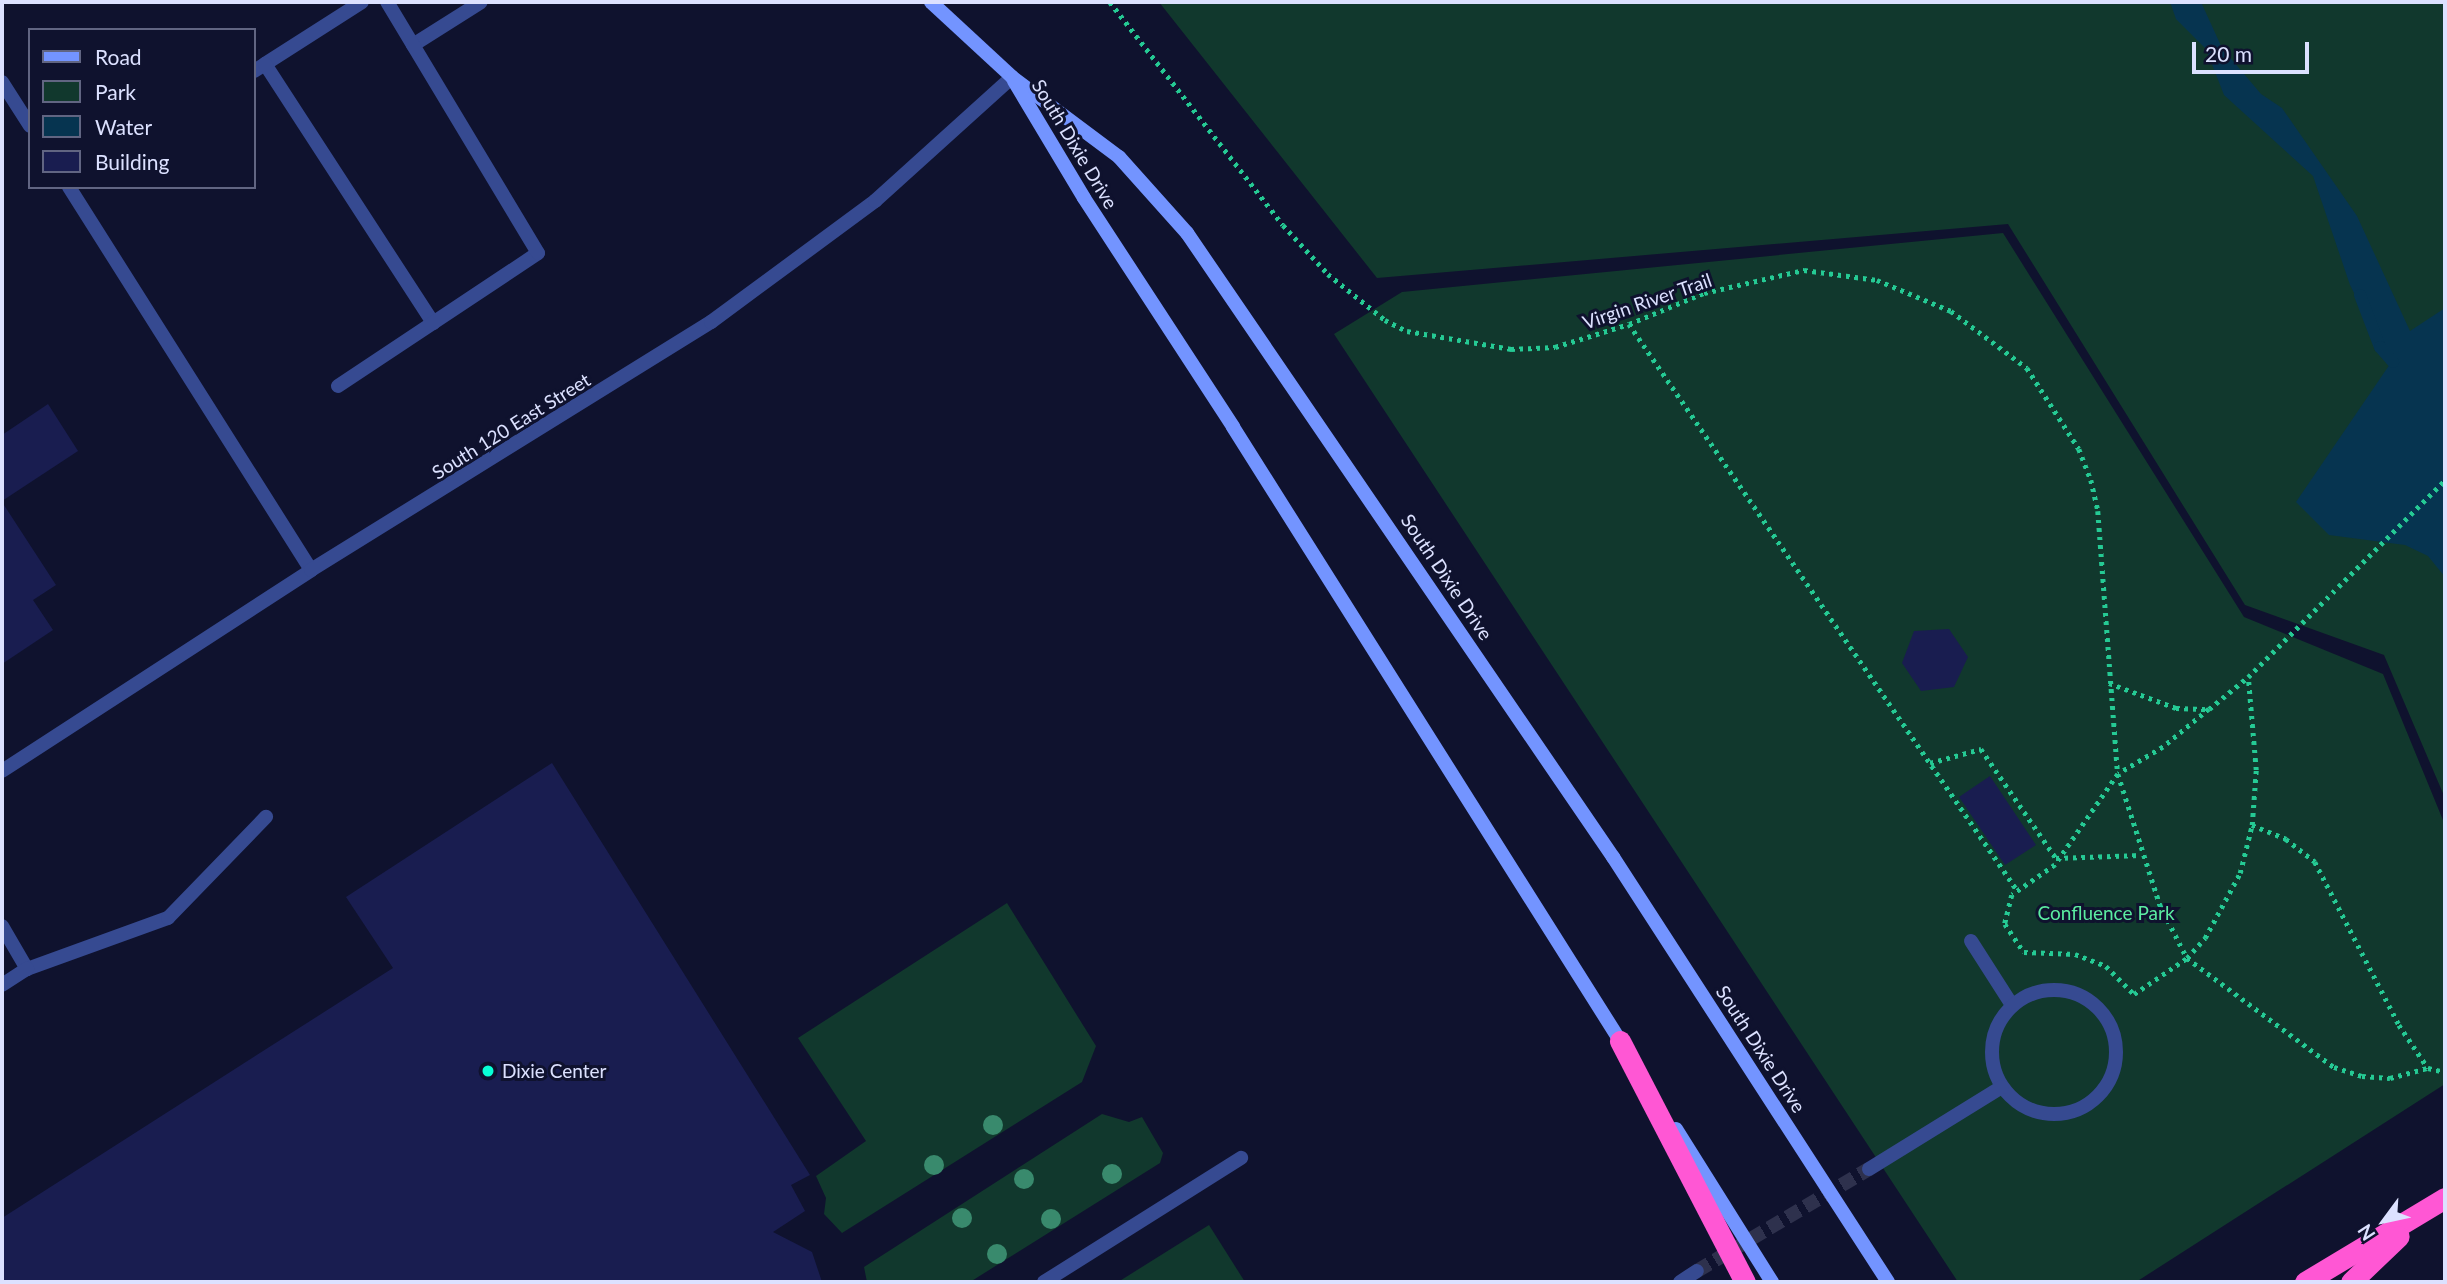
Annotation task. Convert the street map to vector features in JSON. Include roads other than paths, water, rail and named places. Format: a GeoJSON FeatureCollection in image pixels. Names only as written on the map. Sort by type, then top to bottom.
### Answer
{"type":"FeatureCollection","features":[{"type":"Feature","properties":{"kind":"highway"},"geometry":{"type":"LineString","coordinates":[[1620,1041],[1683,1151],[1745,1282]]}},
{"type":"Feature","properties":{"kind":"highway"},"geometry":{"type":"LineString","coordinates":[[2305,1282],[2438,1202]]}},
{"type":"Feature","properties":{"kind":"highway"},"geometry":{"type":"LineString","coordinates":[[2351,1282],[2438,1202]]}},
{"type":"Feature","properties":{"kind":"main road"},"geometry":{"type":"LineString","coordinates":[[931,2],[1012,77]]}},
{"type":"Feature","properties":{"kind":"main road","name":"South Dixie Drive"},"geometry":{"type":"LineString","coordinates":[[1012,77],[1084,198],[1233,427],[1620,1041]]}},
{"type":"Feature","properties":{"kind":"main road","name":"South Dixie Drive"},"geometry":{"type":"LineString","coordinates":[[1012,77],[1119,157],[1187,233],[1491,676],[1767,1093],[1888,1282]]}},
{"type":"Feature","properties":{"kind":"main road"},"geometry":{"type":"LineString","coordinates":[[1683,1151],[1772,1282]]}},
{"type":"Feature","properties":{"kind":"street"},"geometry":{"type":"LineString","coordinates":[[362,2],[260,67],[433,323]]}},
{"type":"Feature","properties":{"kind":"street"},"geometry":{"type":"LineString","coordinates":[[338,386],[538,253],[387,2]]}},
{"type":"Feature","properties":{"kind":"street"},"geometry":{"type":"LineString","coordinates":[[413,45],[481,2]]}},
{"type":"Feature","properties":{"kind":"street","name":"South 120 East Street"},"geometry":{"type":"LineString","coordinates":[[2,771],[311,570],[531,438],[760,288],[904,176],[1012,77]]}},
{"type":"Feature","properties":{"kind":"street"},"geometry":{"type":"LineString","coordinates":[[2,82],[28,123]]}},
{"type":"Feature","properties":{"kind":"street"},"geometry":{"type":"LineString","coordinates":[[70,189],[311,570]]}},
{"type":"Feature","properties":{"kind":"street"},"geometry":{"type":"LineString","coordinates":[[2,985],[27,969],[168,918],[266,817]]}},
{"type":"Feature","properties":{"kind":"street"},"geometry":{"type":"LineString","coordinates":[[2,926],[27,969]]}},
{"type":"Feature","properties":{"kind":"street"},"geometry":{"type":"LineString","coordinates":[[1971,941],[2012,1005]]}},
{"type":"Feature","properties":{"kind":"street"},"geometry":{"type":"LineString","coordinates":[[2048,989],[2090,1000],[2114,1036],[2116,1057],[2110,1078],[2098,1096],[2079,1109],[2057,1114],[2036,1111],[2016,1102],[2002,1087],[1993,1064],[1993,1043],[1999,1023],[2012,1005],[2031,992],[2048,989]]}},
{"type":"Feature","properties":{"kind":"street"},"geometry":{"type":"LineString","coordinates":[[1869,1169],[2002,1087]]}},
{"type":"Feature","properties":{"kind":"street"},"geometry":{"type":"LineString","coordinates":[[1044,1282],[1241,1158]]}},
{"type":"Feature","properties":{"kind":"street"},"geometry":{"type":"LineString","coordinates":[[1680,1282],[1698,1271]]}},
{"type":"Feature","properties":{"kind":"water"},"geometry":{"type":"Polygon","coordinates":[[[2170,2],[2201,2],[2222,48],[2261,94],[2282,108],[2357,216],[2410,331],[2445,308],[2445,577],[2428,556],[2405,545],[2329,535],[2296,502],[2390,364],[2350,285],[2313,176],[2224,95],[2206,49],[2176,19],[2170,2]]]}},
{"type":"Feature","properties":{"kind":"waterway"},"geometry":{"type":"LineString","coordinates":[[2360,295],[2380,347],[2393,362]]}},
{"type":"Feature","properties":{"kind":"tunnel"},"geometry":{"type":"LineString","coordinates":[[1697,1271],[1869,1169]]}},
{"type":"Feature","properties":{"kind":"place","name":"Dixie Center"},"geometry":{"type":"Point","coordinates":[488,1071]}},
{"type":"Feature","properties":{"kind":"park label","name":"Confluence Park"},"geometry":{"type":"Point","coordinates":[2106,913]}}]}
